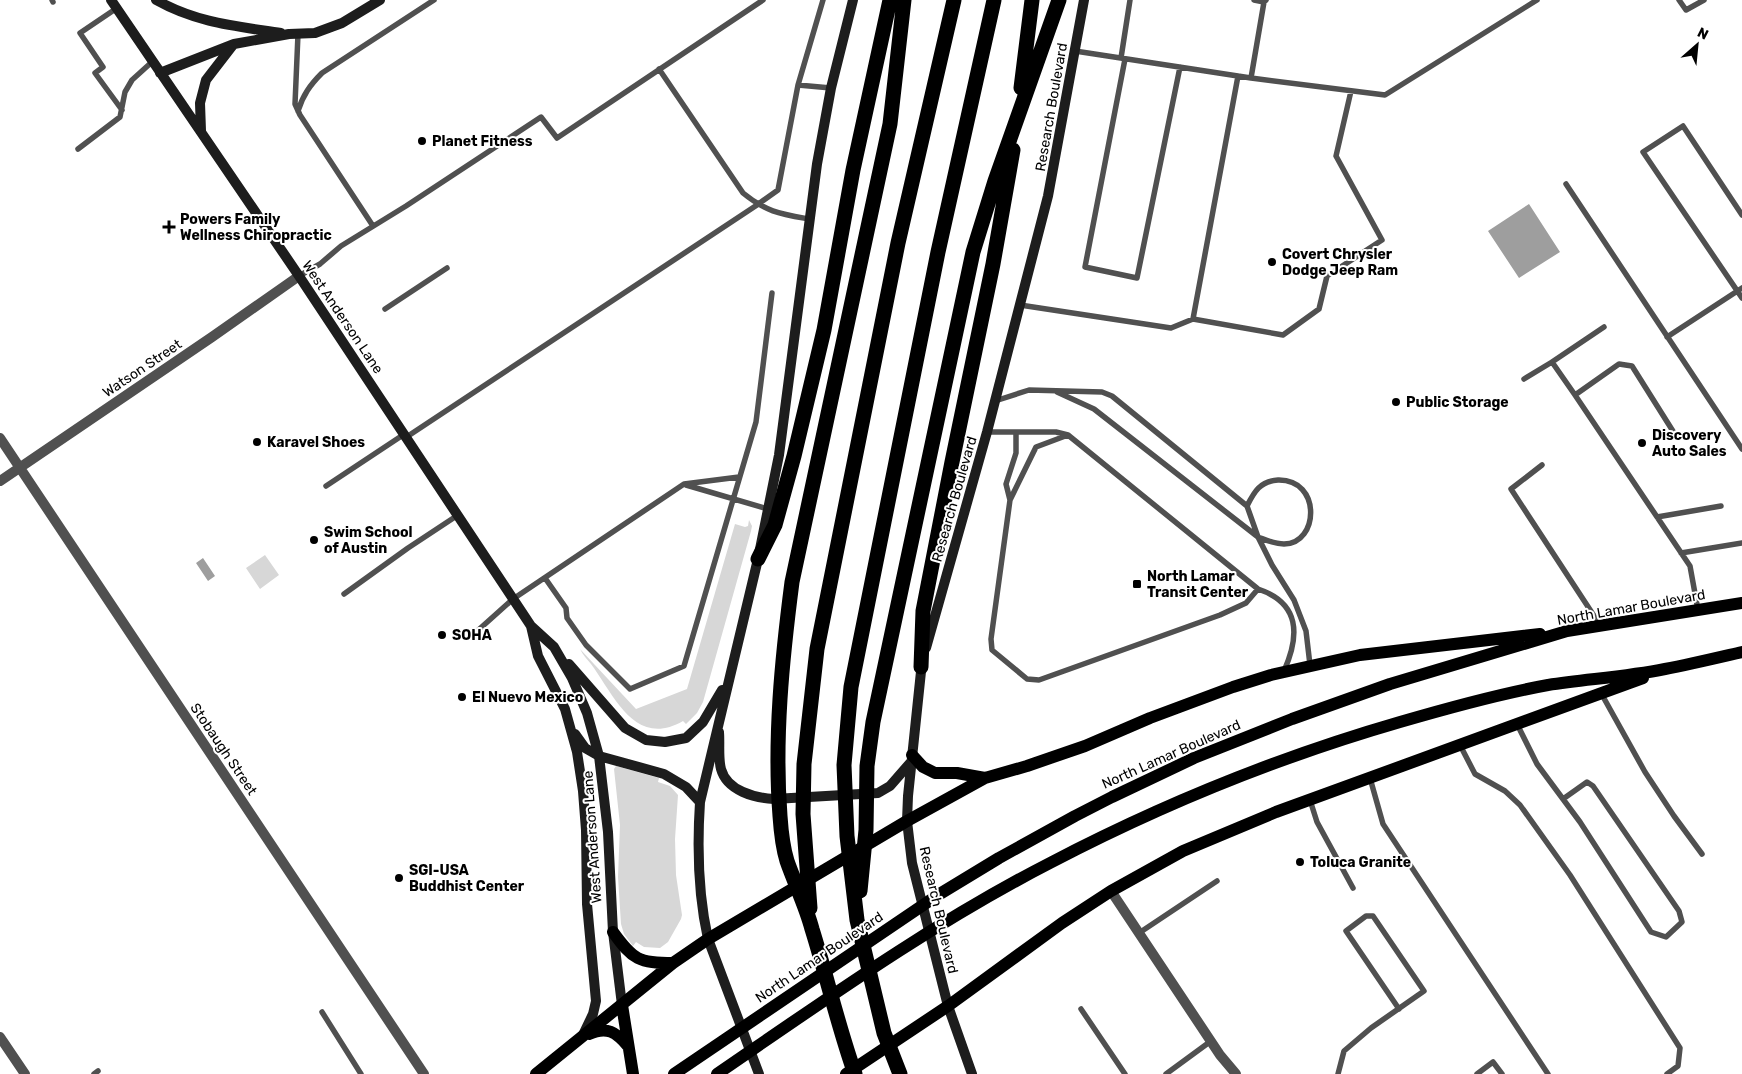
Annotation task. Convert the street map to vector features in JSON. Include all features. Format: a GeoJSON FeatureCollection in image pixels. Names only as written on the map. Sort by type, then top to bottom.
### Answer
{"type":"FeatureCollection","features":[{"type":"Feature","properties":{"kind":"highway"},"geometry":{"type":"LineString","coordinates":[[758,559],[775,525],[794,456],[824,330],[853,170],[890,0]]}},
{"type":"Feature","properties":{"kind":"highway"},"geometry":{"type":"LineString","coordinates":[[855,1074],[842,1037],[812,927],[787,859],[780,817],[780,700],[792,582],[890,124],[904,0]]}},
{"type":"Feature","properties":{"kind":"highway"},"geometry":{"type":"LineString","coordinates":[[812,927],[803,814],[804,764],[817,649],[898,243],[954,0]]}},
{"type":"Feature","properties":{"kind":"highway"},"geometry":{"type":"LineString","coordinates":[[900,1074],[884,1033],[857,920],[847,836],[844,765],[851,687],[938,252],[994,0]]}},
{"type":"Feature","properties":{"kind":"highway"},"geometry":{"type":"LineString","coordinates":[[921,667],[923,611],[994,264],[1018,119],[1032,0]]}},
{"type":"Feature","properties":{"kind":"highway"},"geometry":{"type":"LineString","coordinates":[[857,920],[866,830],[867,766],[874,714],[973,252],[995,181],[1059,0]]}},
{"type":"Feature","properties":{"kind":"main road"},"geometry":{"type":"LineString","coordinates":[[156,0],[173,10],[195,18],[294,34]]}},
{"type":"Feature","properties":{"kind":"main road"},"geometry":{"type":"LineString","coordinates":[[160,73],[234,44],[294,34],[315,33],[342,23],[380,0]]}},
{"type":"Feature","properties":{"kind":"main road"},"geometry":{"type":"LineString","coordinates":[[759,1074],[708,939],[703,917],[698,839],[700,802],[758,559],[779,455],[809,219],[831,88],[853,0]]}},
{"type":"Feature","properties":{"kind":"main road","name":"Research Boulevard"},"geometry":{"type":"LineString","coordinates":[[948,1006],[912,863],[907,821],[911,758],[921,667],[987,432],[1048,196],[1084,0]]}},
{"type":"Feature","properties":{"kind":"main road","name":"West Anderson Lane"},"geometry":{"type":"LineString","coordinates":[[114,4],[299,276],[513,600],[531,626],[554,647],[572,678],[586,713],[599,756],[608,832],[613,932],[622,1004]]}},
{"type":"Feature","properties":{"kind":"main road"},"geometry":{"type":"LineString","coordinates":[[201,132],[200,103],[206,80],[234,44]]}},
{"type":"Feature","properties":{"kind":"main road","name":"North Lamar Boulevard"},"geometry":{"type":"LineString","coordinates":[[674,1074],[938,895],[998,858],[1112,796],[1194,758],[1292,719],[1390,684],[1567,631],[1742,603]]}},
{"type":"Feature","properties":{"kind":"main road","name":"West Anderson Lane"},"geometry":{"type":"LineString","coordinates":[[531,626],[538,656],[557,693],[571,730]]}},
{"type":"Feature","properties":{"kind":"main road"},"geometry":{"type":"LineString","coordinates":[[536,1074],[673,963],[708,939],[907,821],[985,778],[1085,746],[1150,718],[1233,687],[1310,665],[1394,650],[1567,631]]}},
{"type":"Feature","properties":{"kind":"main road"},"geometry":{"type":"LineString","coordinates":[[554,647],[625,728],[646,740],[665,742],[686,738],[703,722],[729,678]]}},
{"type":"Feature","properties":{"kind":"main road"},"geometry":{"type":"LineString","coordinates":[[717,1074],[799,1017],[948,920],[1049,863],[1124,826],[1209,789],[1305,753],[1400,722],[1449,709],[1547,686],[1664,670],[1742,652]]}},
{"type":"Feature","properties":{"kind":"main road"},"geometry":{"type":"LineString","coordinates":[[846,1074],[948,1006],[1055,928],[1111,891],[1183,851],[1310,800],[1664,670]]}},
{"type":"Feature","properties":{"kind":"main road"},"geometry":{"type":"LineString","coordinates":[[719,721],[721,768],[724,775],[732,784],[745,793],[761,798],[774,799],[878,793],[890,786],[911,758],[935,773],[957,773],[985,778]]}},
{"type":"Feature","properties":{"kind":"main road"},"geometry":{"type":"LineString","coordinates":[[571,730],[585,748],[599,756],[664,774],[686,787],[700,802]]}},
{"type":"Feature","properties":{"kind":"main road"},"geometry":{"type":"LineString","coordinates":[[571,730],[583,791],[586,830],[587,904],[596,1000],[593,1014],[581,1038]]}},
{"type":"Feature","properties":{"kind":"main road"},"geometry":{"type":"LineString","coordinates":[[613,932],[626,950],[637,958],[650,963],[673,963]]}},
{"type":"Feature","properties":{"kind":"main road"},"geometry":{"type":"LineString","coordinates":[[622,1004],[633,1074]]}},
{"type":"Feature","properties":{"kind":"main road"},"geometry":{"type":"LineString","coordinates":[[948,1006],[972,1074]]}},
{"type":"Feature","properties":{"kind":"main road"},"geometry":{"type":"LineString","coordinates":[[581,1038],[600,1030],[616,1034],[628,1046]]}},
{"type":"Feature","properties":{"kind":"street","name":"Watson Street"},"geometry":{"type":"LineString","coordinates":[[0,481],[299,276]]}},
{"type":"Feature","properties":{"kind":"street","name":"Stobaugh Street"},"geometry":{"type":"LineString","coordinates":[[0,438],[424,1074]]}},
{"type":"Feature","properties":{"kind":"street"},"geometry":{"type":"LineString","coordinates":[[1111,891],[1220,1055],[1236,1074]]}},
{"type":"Feature","properties":{"kind":"street"},"geometry":{"type":"LineString","coordinates":[[0,1037],[25,1074]]}},
{"type":"Feature","properties":{"kind":"lane"},"geometry":{"type":"LineString","coordinates":[[298,111],[309,86],[322,73],[434,0]]}},
{"type":"Feature","properties":{"kind":"lane"},"geometry":{"type":"LineString","coordinates":[[299,276],[320,264],[342,246],[414,201],[541,116],[557,138],[763,0]]}},
{"type":"Feature","properties":{"kind":"lane"},"geometry":{"type":"LineString","coordinates":[[326,486],[778,190],[798,85],[823,0]]}},
{"type":"Feature","properties":{"kind":"lane"},"geometry":{"type":"LineString","coordinates":[[1130,0],[1123,58],[1085,268],[1137,278],[1180,67]]}},
{"type":"Feature","properties":{"kind":"lane"},"geometry":{"type":"LineString","coordinates":[[1251,78],[1265,1],[1254,0]]}},
{"type":"Feature","properties":{"kind":"lane"},"geometry":{"type":"LineString","coordinates":[[1075,51],[1251,78],[1385,95],[1537,0]]}},
{"type":"Feature","properties":{"kind":"lane"},"geometry":{"type":"LineString","coordinates":[[1679,0],[1686,10],[1704,0]]}},
{"type":"Feature","properties":{"kind":"lane"},"geometry":{"type":"LineString","coordinates":[[114,4],[80,33],[104,67],[95,73],[122,110]]}},
{"type":"Feature","properties":{"kind":"lane"},"geometry":{"type":"LineString","coordinates":[[294,34],[295,104],[373,226]]}},
{"type":"Feature","properties":{"kind":"lane"},"geometry":{"type":"LineString","coordinates":[[78,149],[120,118],[125,92],[132,80],[153,61]]}},
{"type":"Feature","properties":{"kind":"lane"},"geometry":{"type":"LineString","coordinates":[[659,69],[743,194],[757,205],[780,214],[809,219]]}},
{"type":"Feature","properties":{"kind":"lane"},"geometry":{"type":"LineString","coordinates":[[1192,319],[1238,76]]}},
{"type":"Feature","properties":{"kind":"lane"},"geometry":{"type":"LineString","coordinates":[[798,85],[831,88]]}},
{"type":"Feature","properties":{"kind":"lane"},"geometry":{"type":"LineString","coordinates":[[1020,305],[1171,328],[1192,319],[1283,335],[1319,309],[1327,276],[1382,240],[1336,156],[1351,91]]}},
{"type":"Feature","properties":{"kind":"lane"},"geometry":{"type":"LineString","coordinates":[[1742,215],[1683,126],[1643,152],[1740,289],[1742,298]]}},
{"type":"Feature","properties":{"kind":"lane"},"geometry":{"type":"LineString","coordinates":[[1566,184],[1742,448]]}},
{"type":"Feature","properties":{"kind":"lane"},"geometry":{"type":"LineString","coordinates":[[385,309],[447,268]]}},
{"type":"Feature","properties":{"kind":"lane"},"geometry":{"type":"LineString","coordinates":[[1667,337],[1740,289]]}},
{"type":"Feature","properties":{"kind":"lane"},"geometry":{"type":"LineString","coordinates":[[545,578],[566,608],[568,618],[586,645],[630,689],[684,666],[756,422],[772,293]]}},
{"type":"Feature","properties":{"kind":"lane"},"geometry":{"type":"LineString","coordinates":[[1524,379],[1604,327]]}},
{"type":"Feature","properties":{"kind":"lane"},"geometry":{"type":"LineString","coordinates":[[1552,362],[1690,566],[1698,610]]}},
{"type":"Feature","properties":{"kind":"lane"},"geometry":{"type":"LineString","coordinates":[[1575,395],[1619,364],[1632,366],[1676,436]]}},
{"type":"Feature","properties":{"kind":"lane"},"geometry":{"type":"LineString","coordinates":[[995,401],[1029,390],[1055,392],[1076,390],[1102,392],[1112,396],[1247,506],[1258,537],[1272,565],[1294,600],[1306,631],[1310,665]]}},
{"type":"Feature","properties":{"kind":"lane"},"geometry":{"type":"LineString","coordinates":[[1055,392],[1094,409],[1258,537],[1271,542],[1286,544],[1297,540],[1306,530],[1311,519],[1311,506],[1306,494],[1296,485],[1284,480],[1272,481],[1261,485],[1254,491],[1247,506]]}},
{"type":"Feature","properties":{"kind":"lane"},"geometry":{"type":"LineString","coordinates":[[987,432],[1056,432],[1068,435],[1258,589],[1271,593],[1278,598],[1292,615],[1294,643],[1284,672]]}},
{"type":"Feature","properties":{"kind":"lane"},"geometry":{"type":"LineString","coordinates":[[1010,500],[1006,484],[1016,453],[1016,432]]}},
{"type":"Feature","properties":{"kind":"lane"},"geometry":{"type":"LineString","coordinates":[[1068,435],[1036,447],[1010,500],[991,639],[992,650],[1028,679],[1039,680],[1220,616],[1246,603],[1258,589]]}},
{"type":"Feature","properties":{"kind":"lane"},"geometry":{"type":"LineString","coordinates":[[1542,465],[1511,489],[1600,625]]}},
{"type":"Feature","properties":{"kind":"lane"},"geometry":{"type":"LineString","coordinates":[[475,633],[513,600],[684,484],[739,477]]}},
{"type":"Feature","properties":{"kind":"lane"},"geometry":{"type":"LineString","coordinates":[[684,484],[768,509]]}},
{"type":"Feature","properties":{"kind":"lane"},"geometry":{"type":"LineString","coordinates":[[1657,517],[1721,506]]}},
{"type":"Feature","properties":{"kind":"lane"},"geometry":{"type":"LineString","coordinates":[[344,594],[458,515]]}},
{"type":"Feature","properties":{"kind":"lane"},"geometry":{"type":"LineString","coordinates":[[1681,553],[1742,543]]}},
{"type":"Feature","properties":{"kind":"lane"},"geometry":{"type":"LineString","coordinates":[[1601,693],[1645,772],[1702,854]]}},
{"type":"Feature","properties":{"kind":"lane"},"geometry":{"type":"LineString","coordinates":[[1517,724],[1537,764],[1580,822],[1651,932],[1666,937],[1682,922],[1679,911],[1593,786],[1587,782],[1563,799]]}},
{"type":"Feature","properties":{"kind":"lane"},"geometry":{"type":"LineString","coordinates":[[1460,745],[1475,774],[1504,791],[1520,805],[1570,875],[1680,1048],[1678,1066],[1667,1074]]}},
{"type":"Feature","properties":{"kind":"lane"},"geometry":{"type":"LineString","coordinates":[[1370,778],[1383,824],[1548,1074]]}},
{"type":"Feature","properties":{"kind":"lane"},"geometry":{"type":"LineString","coordinates":[[1310,800],[1317,822],[1353,888]]}},
{"type":"Feature","properties":{"kind":"lane"},"geometry":{"type":"LineString","coordinates":[[1139,934],[1217,881]]}},
{"type":"Feature","properties":{"kind":"lane"},"geometry":{"type":"LineString","coordinates":[[1338,1074],[1344,1051],[1371,1028],[1399,1009],[1424,991],[1373,916],[1366,916],[1346,931],[1399,1009]]}},
{"type":"Feature","properties":{"kind":"lane"},"geometry":{"type":"LineString","coordinates":[[1081,1009],[1125,1074]]}},
{"type":"Feature","properties":{"kind":"lane"},"geometry":{"type":"LineString","coordinates":[[322,1012],[361,1074]]}},
{"type":"Feature","properties":{"kind":"lane"},"geometry":{"type":"LineString","coordinates":[[1166,1074],[1211,1041]]}},
{"type":"Feature","properties":{"kind":"lane"},"geometry":{"type":"LineString","coordinates":[[1476,1074],[1493,1062],[1502,1074]]}},
{"type":"Feature","properties":{"kind":"shaded area"},"geometry":{"type":"Polygon","coordinates":[[[1529,204],[1560,252],[1519,278],[1488,231],[1529,204]]]}},
{"type":"Feature","properties":{"kind":"shaded area"},"geometry":{"type":"Polygon","coordinates":[[[749,520],[752,526],[751,531],[703,702],[697,713],[686,724],[683,721],[666,728],[652,728],[639,723],[628,715],[618,703],[580,649],[636,709],[687,689],[735,524],[745,527],[748,526],[749,520]]]}},
{"type":"Feature","properties":{"kind":"shaded area"},"geometry":{"type":"Polygon","coordinates":[[[265,555],[279,575],[260,589],[246,568],[265,555]]]}},
{"type":"Feature","properties":{"kind":"shaded area"},"geometry":{"type":"Polygon","coordinates":[[[203,558],[215,576],[208,581],[196,563],[203,558]]]}},
{"type":"Feature","properties":{"kind":"shaded area"},"geometry":{"type":"Polygon","coordinates":[[[616,766],[659,778],[658,782],[670,786],[678,795],[675,839],[676,875],[682,915],[668,942],[660,948],[644,947],[636,942],[633,946],[624,934],[621,924],[618,877],[620,825],[614,769],[616,766]]]}},
{"type":"Feature","properties":{"kind":"place","name":"Planet Fitness"},"geometry":{"type":"Point","coordinates":[422,141]}},
{"type":"Feature","properties":{"kind":"place","name":"Powers Family Wellness Chiropractic"},"geometry":{"type":"Point","coordinates":[169,227]}},
{"type":"Feature","properties":{"kind":"place","name":"Covert Chrysler Dodge Jeep Ram"},"geometry":{"type":"Point","coordinates":[1272,262]}},
{"type":"Feature","properties":{"kind":"place","name":"Public Storage"},"geometry":{"type":"Point","coordinates":[1396,402]}},
{"type":"Feature","properties":{"kind":"place","name":"Karavel Shoes"},"geometry":{"type":"Point","coordinates":[257,442]}},
{"type":"Feature","properties":{"kind":"place","name":"Discovery Auto Sales"},"geometry":{"type":"Point","coordinates":[1642,443]}},
{"type":"Feature","properties":{"kind":"place","name":"Swim School of Austin"},"geometry":{"type":"Point","coordinates":[314,540]}},
{"type":"Feature","properties":{"kind":"place","name":"North Lamar Transit Center"},"geometry":{"type":"Point","coordinates":[1137,584]}},
{"type":"Feature","properties":{"kind":"place","name":"SOHA"},"geometry":{"type":"Point","coordinates":[442,635]}},
{"type":"Feature","properties":{"kind":"place","name":"El Nuevo Mexico"},"geometry":{"type":"Point","coordinates":[462,697]}},
{"type":"Feature","properties":{"kind":"place","name":"Toluca Granite"},"geometry":{"type":"Point","coordinates":[1300,862]}},
{"type":"Feature","properties":{"kind":"place","name":"SGI-USA Buddhist Center"},"geometry":{"type":"Point","coordinates":[399,878]}}]}
